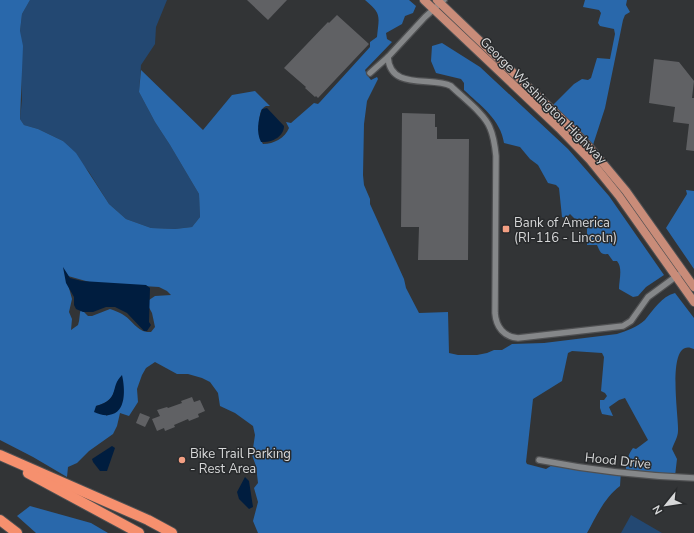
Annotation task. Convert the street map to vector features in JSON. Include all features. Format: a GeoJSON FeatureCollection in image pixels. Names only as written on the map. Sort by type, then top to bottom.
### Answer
{"type":"FeatureCollection","features":[{"type":"Feature","properties":{"kind":"highway"},"geometry":{"type":"LineString","coordinates":[[0,455],[148,520],[172,533]]}},
{"type":"Feature","properties":{"kind":"highway"},"geometry":{"type":"LineString","coordinates":[[0,459],[104,513],[138,533]]}},
{"type":"Feature","properties":{"kind":"highway"},"geometry":{"type":"LineString","coordinates":[[0,520],[17,533]]}},
{"type":"Feature","properties":{"kind":"main road","name":"George Washington Highway"},"geometry":{"type":"LineString","coordinates":[[424,0],[559,128],[586,156],[618,194],[694,302]]}},
{"type":"Feature","properties":{"kind":"main road","name":"George Washington Highway"},"geometry":{"type":"LineString","coordinates":[[440,1],[592,149],[626,191],[694,287]]}},
{"type":"Feature","properties":{"kind":"street"},"geometry":{"type":"LineString","coordinates":[[370,73],[388,57],[440,1]]}},
{"type":"Feature","properties":{"kind":"street"},"geometry":{"type":"LineString","coordinates":[[388,57],[388,63],[393,70],[405,79],[414,82],[445,83],[451,86],[485,119],[490,126],[496,156],[495,313],[496,321],[506,334],[511,337],[518,338],[623,326],[631,321],[648,297],[683,271]]}},
{"type":"Feature","properties":{"kind":"street","name":"Hood Drive"},"geometry":{"type":"LineString","coordinates":[[539,460],[587,468],[694,478]]}},
{"type":"Feature","properties":{"kind":"shaded area"},"geometry":{"type":"Polygon","coordinates":[[[0,0],[30,0],[22,14],[20,31],[23,46],[20,119],[24,125],[38,129],[63,141],[76,153],[109,204],[126,219],[151,228],[175,229],[192,227],[200,217],[199,194],[155,122],[139,92],[141,70],[203,130],[232,95],[255,91],[270,106],[265,106],[261,110],[259,128],[263,144],[271,143],[279,140],[285,135],[289,128],[286,122],[291,123],[314,103],[318,104],[320,102],[370,47],[370,42],[377,37],[379,20],[377,12],[365,0],[409,0],[416,6],[413,13],[405,16],[402,24],[386,33],[387,39],[392,42],[365,70],[371,80],[377,77],[378,79],[367,101],[364,124],[364,185],[370,199],[370,204],[404,279],[406,288],[419,313],[448,312],[449,353],[458,355],[477,355],[494,350],[502,350],[512,344],[544,343],[617,334],[632,328],[645,320],[662,300],[675,293],[694,318],[694,349],[685,348],[679,354],[676,365],[678,431],[677,438],[672,449],[677,459],[675,476],[626,471],[626,465],[631,450],[633,448],[636,449],[648,440],[625,398],[609,407],[613,416],[602,414],[600,400],[604,400],[607,396],[601,391],[604,357],[602,353],[572,351],[568,353],[562,381],[533,399],[527,464],[546,469],[557,462],[621,471],[620,486],[609,496],[587,533],[258,533],[253,521],[258,502],[254,488],[258,483],[256,466],[252,455],[255,435],[253,426],[235,413],[220,406],[218,393],[210,382],[188,374],[177,374],[155,362],[146,368],[142,375],[137,389],[138,402],[129,416],[120,413],[117,426],[113,434],[89,451],[77,463],[68,467],[67,477],[0,440],[0,0]],[[68,276],[66,277],[72,299],[69,312],[72,319],[71,330],[78,325],[81,309],[88,316],[92,316],[110,309],[126,317],[135,326],[142,330],[151,332],[155,327],[152,313],[146,302],[155,296],[171,295],[159,287],[93,283],[68,276]],[[119,378],[114,393],[110,399],[96,406],[107,416],[119,378]]]}},
{"type":"Feature","properties":{"kind":"shaded area"},"geometry":{"type":"Polygon","coordinates":[[[30,0],[167,0],[156,27],[155,44],[141,65],[139,92],[155,122],[199,194],[200,217],[192,227],[175,229],[151,228],[126,219],[109,204],[89,172],[63,141],[38,129],[24,125],[20,119],[22,100],[20,31],[22,14],[30,0]]]}},
{"type":"Feature","properties":{"kind":"shaded area"},"geometry":{"type":"Polygon","coordinates":[[[585,0],[627,0],[626,5],[630,12],[625,15],[623,20],[605,108],[592,148],[552,106],[574,84],[582,79],[588,80],[591,78],[597,58],[610,59],[615,34],[614,29],[600,26],[598,23],[601,13],[599,10],[583,7],[585,0]]]}},
{"type":"Feature","properties":{"kind":"shaded area"},"geometry":{"type":"Polygon","coordinates":[[[442,43],[480,67],[568,149],[609,196],[664,275],[646,287],[638,296],[633,297],[619,289],[619,264],[617,261],[613,261],[608,254],[602,253],[597,245],[587,245],[587,229],[579,219],[576,220],[570,214],[566,218],[562,217],[559,188],[556,185],[548,183],[538,165],[530,159],[520,147],[504,143],[499,127],[483,107],[464,90],[464,83],[461,79],[436,73],[431,61],[432,46],[442,43]]]}},
{"type":"Feature","properties":{"kind":"shaded area"},"geometry":{"type":"Polygon","coordinates":[[[267,108],[284,126],[282,133],[279,136],[273,140],[261,142],[258,134],[259,122],[262,109],[267,108]]]}},
{"type":"Feature","properties":{"kind":"shaded area"},"geometry":{"type":"Polygon","coordinates":[[[686,190],[694,191],[694,269],[666,228],[687,194],[686,190]]]}},
{"type":"Feature","properties":{"kind":"shaded area"},"geometry":{"type":"Polygon","coordinates":[[[63,267],[70,278],[82,281],[146,285],[150,288],[149,322],[151,325],[147,331],[144,331],[127,313],[115,307],[106,307],[93,312],[83,312],[76,309],[74,305],[74,297],[66,283],[63,267]]]}},
{"type":"Feature","properties":{"kind":"shaded area"},"geometry":{"type":"Polygon","coordinates":[[[122,375],[124,393],[122,405],[119,410],[115,413],[107,415],[94,412],[96,406],[104,403],[112,397],[116,384],[122,375]]]}},
{"type":"Feature","properties":{"kind":"shaded area"},"geometry":{"type":"Polygon","coordinates":[[[112,446],[115,448],[107,471],[100,471],[92,459],[112,446]]]}},
{"type":"Feature","properties":{"kind":"shaded area"},"geometry":{"type":"Polygon","coordinates":[[[245,477],[249,481],[253,507],[249,509],[239,499],[237,492],[245,477]]]}},
{"type":"Feature","properties":{"kind":"shaded area"},"geometry":{"type":"Polygon","coordinates":[[[30,506],[91,523],[108,533],[36,533],[17,516],[30,506]]]}},
{"type":"Feature","properties":{"kind":"shaded area"},"geometry":{"type":"Polygon","coordinates":[[[631,515],[662,533],[621,533],[631,515]]]}},
{"type":"Feature","properties":{"kind":"building"},"geometry":{"type":"Polygon","coordinates":[[[247,0],[287,0],[268,20],[247,0]]]}},
{"type":"Feature","properties":{"kind":"building"},"geometry":{"type":"Polygon","coordinates":[[[337,15],[369,44],[318,98],[316,96],[315,97],[284,68],[328,22],[329,23],[337,15]]]}},
{"type":"Feature","properties":{"kind":"building"},"geometry":{"type":"Polygon","coordinates":[[[654,59],[679,62],[694,81],[692,98],[694,98],[694,151],[686,150],[689,124],[673,122],[675,107],[649,103],[654,59]]]}},
{"type":"Feature","properties":{"kind":"building"},"geometry":{"type":"Polygon","coordinates":[[[402,113],[435,114],[437,139],[469,139],[468,260],[418,260],[419,227],[401,227],[402,113]]]}},
{"type":"Feature","properties":{"kind":"building"},"geometry":{"type":"Polygon","coordinates":[[[192,397],[194,402],[200,400],[205,411],[198,414],[199,417],[189,421],[188,419],[165,431],[164,428],[157,431],[152,419],[160,416],[157,410],[182,403],[181,401],[192,397]]]}},
{"type":"Feature","properties":{"kind":"building"},"geometry":{"type":"Polygon","coordinates":[[[140,413],[150,417],[145,427],[136,423],[140,413]]]}},
{"type":"Feature","properties":{"kind":"place","name":"Bank of America (RI-116 - Lincoln)"},"geometry":{"type":"Point","coordinates":[506,229]}},
{"type":"Feature","properties":{"kind":"place","name":"Bike Trail Parking - Rest Area"},"geometry":{"type":"Point","coordinates":[182,460]}}]}
